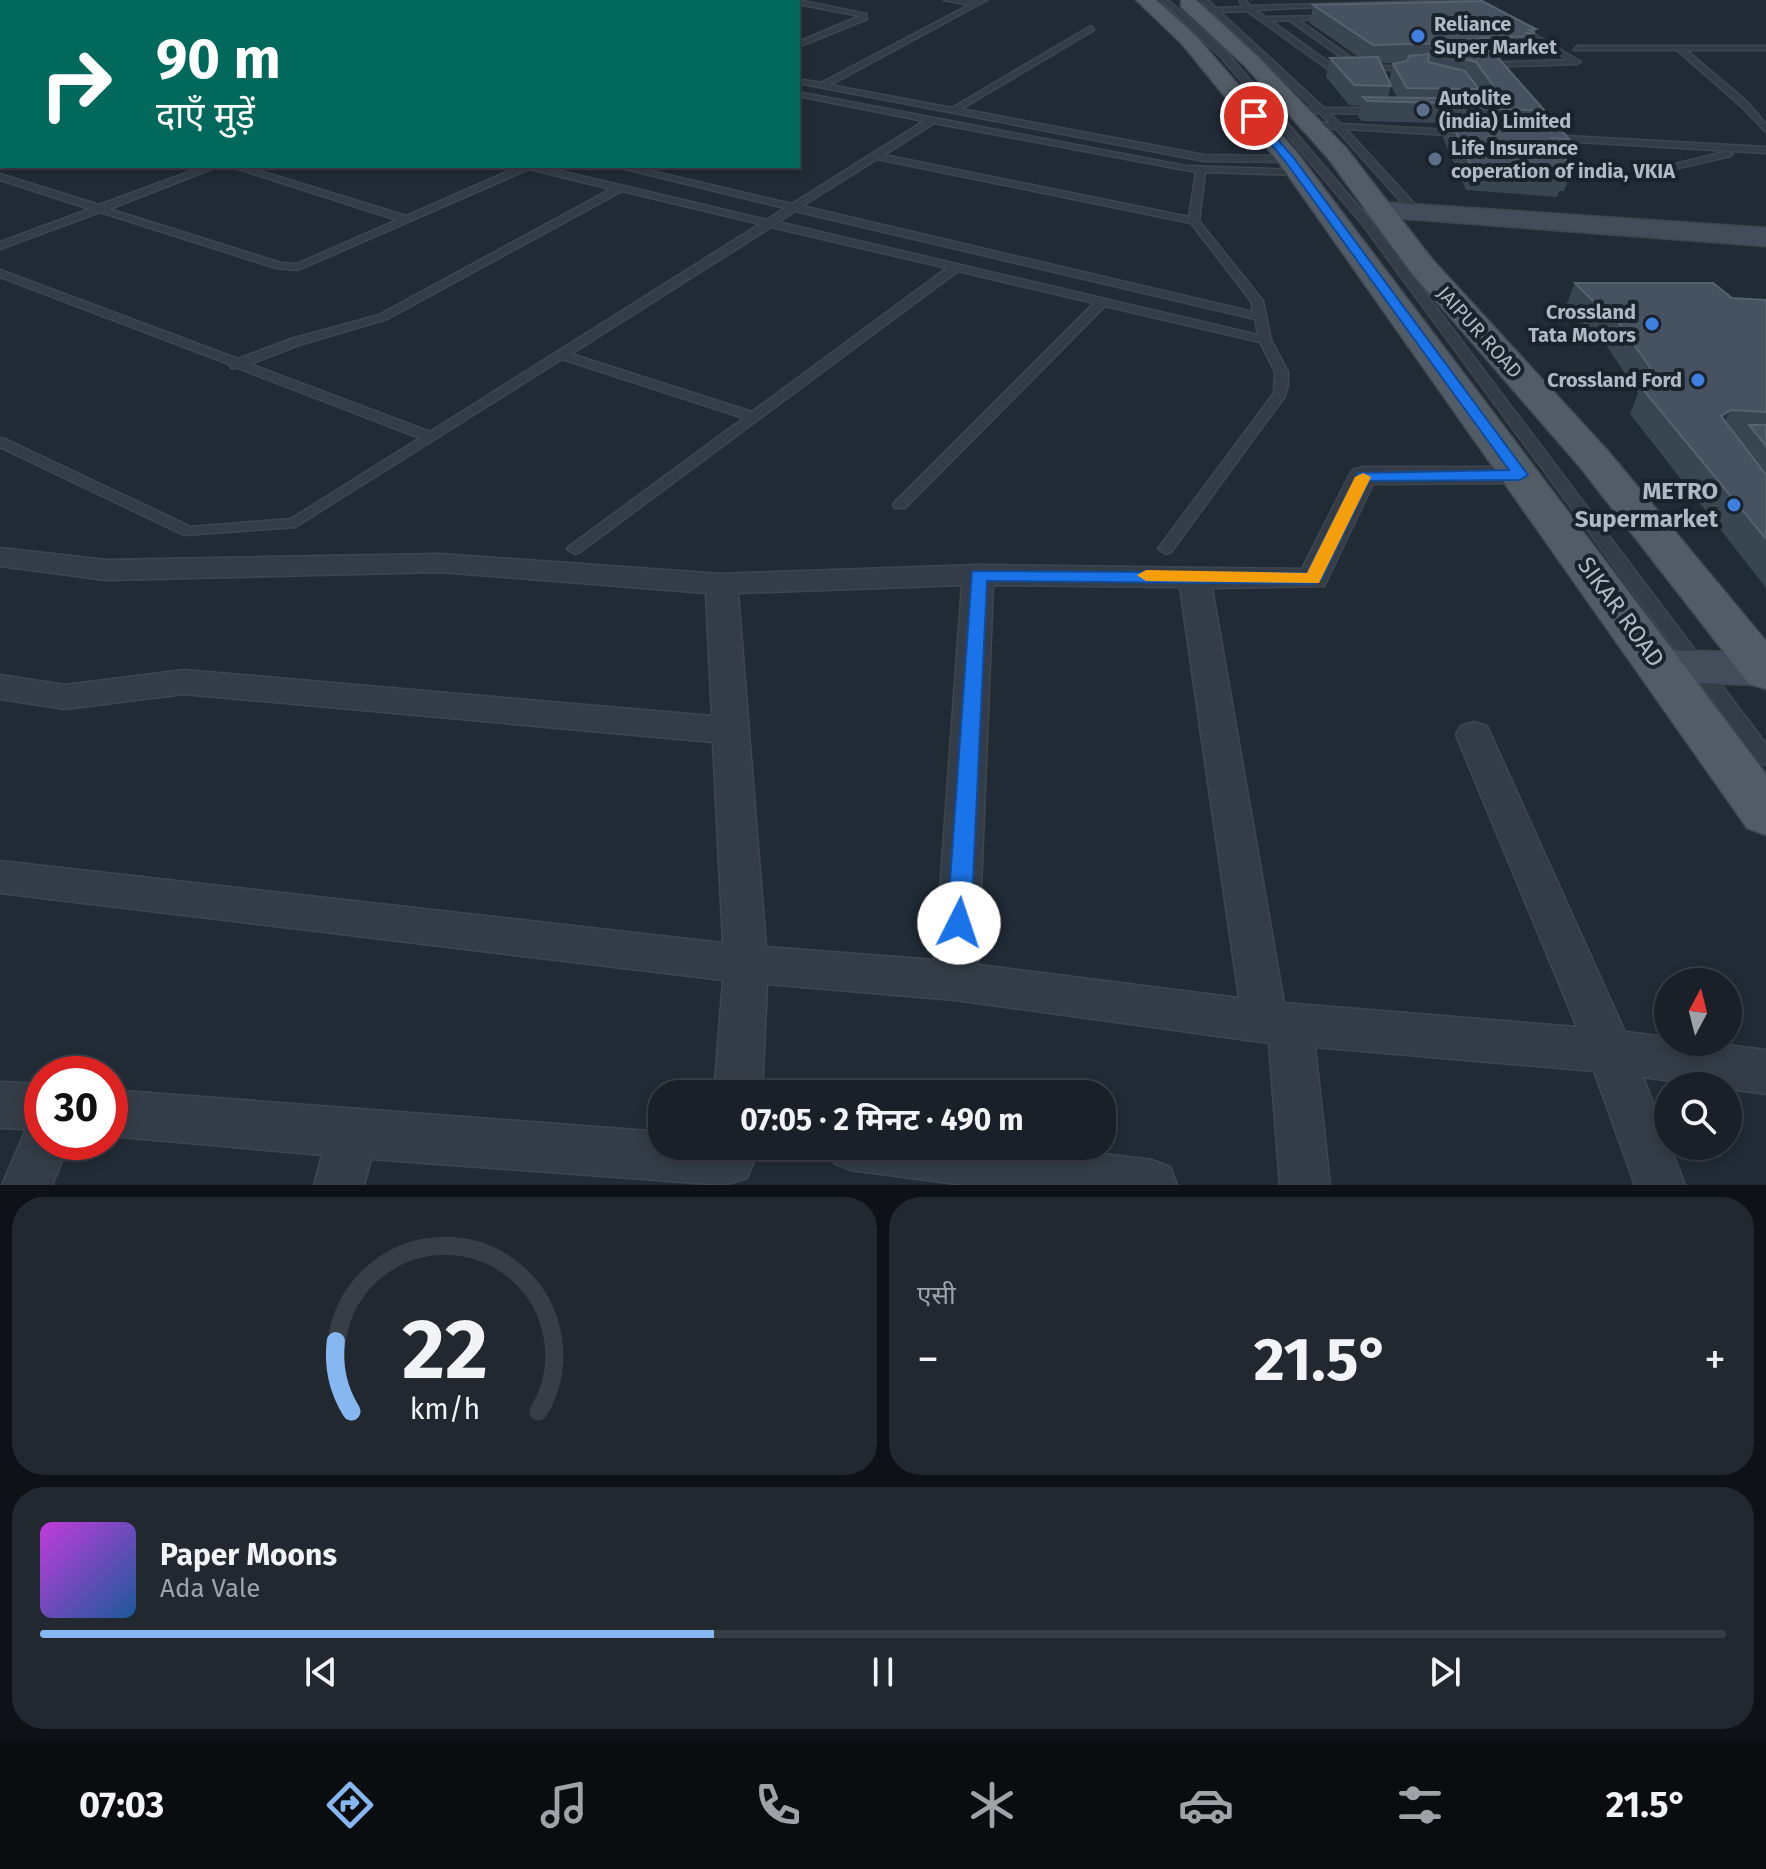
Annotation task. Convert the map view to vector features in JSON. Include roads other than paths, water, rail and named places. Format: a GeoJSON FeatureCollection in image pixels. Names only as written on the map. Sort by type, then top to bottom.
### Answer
{"type":"FeatureCollection","features":[{"type":"Feature","properties":{"kind":"main road","name":"SIKAR ROAD"},"geometry":{"type":"LineString","coordinates":[[1145,0],[1189,40],[1293,166],[1520,475],[1679,666],[1766,814]]}},
{"type":"Feature","properties":{"kind":"main road","name":"JAIPUR ROAD"},"geometry":{"type":"LineString","coordinates":[[1199,5],[1252,62],[1317,118],[1379,210],[1421,265],[1594,459],[1765,670]]}},
{"type":"Feature","properties":{"kind":"street"},"geometry":{"type":"LineString","coordinates":[[1379,210],[1766,237]]}},
{"type":"Feature","properties":{"kind":"street"},"geometry":{"type":"LineString","coordinates":[[0,557],[106,570],[440,563],[721,584],[978,575],[1313,579],[1363,476],[1520,475]]}},
{"type":"Feature","properties":{"kind":"street"},"geometry":{"type":"LineString","coordinates":[[955,981],[971,748],[978,575]]}},
{"type":"Feature","properties":{"kind":"street"},"geometry":{"type":"LineString","coordinates":[[1194,576],[1278,1022],[1305,1185]]}},
{"type":"Feature","properties":{"kind":"street"},"geometry":{"type":"LineString","coordinates":[[721,584],[746,964],[739,1080]]}},
{"type":"Feature","properties":{"kind":"street"},"geometry":{"type":"LineString","coordinates":[[1679,666],[1765,670]]}},
{"type":"Feature","properties":{"kind":"street"},"geometry":{"type":"LineString","coordinates":[[0,687],[65,697],[184,682],[732,731]]}},
{"type":"Feature","properties":{"kind":"street"},"geometry":{"type":"LineString","coordinates":[[1474,735],[1610,1051],[1660,1185]]}},
{"type":"Feature","properties":{"kind":"street"},"geometry":{"type":"LineString","coordinates":[[0,877],[746,964],[955,981],[1278,1022],[1610,1051],[1766,1072]]}},
{"type":"Feature","properties":{"kind":"street"},"geometry":{"type":"LineString","coordinates":[[0,1105],[24,1106]]}},
{"type":"Feature","properties":{"kind":"street"},"geometry":{"type":"LineString","coordinates":[[128,1115],[730,1164]]}},
{"type":"Feature","properties":{"kind":"street"},"geometry":{"type":"LineString","coordinates":[[339,1185],[353,1134]]}},
{"type":"Feature","properties":{"kind":"street"},"geometry":{"type":"LineString","coordinates":[[27,1185],[37,1160]]}},
{"type":"Feature","properties":{"kind":"street"},"geometry":{"type":"LineString","coordinates":[[959,1160],[1152,1185]]}},
{"type":"Feature","properties":{"kind":"lane"},"geometry":{"type":"LineString","coordinates":[[947,0],[980,2]]}},
{"type":"Feature","properties":{"kind":"lane"},"geometry":{"type":"LineString","coordinates":[[1164,0],[1224,55],[1367,223],[1679,666],[1766,758]]}},
{"type":"Feature","properties":{"kind":"lane"},"geometry":{"type":"LineString","coordinates":[[1242,0],[1248,8],[1335,70],[1421,71],[1379,79]]}},
{"type":"Feature","properties":{"kind":"lane"},"geometry":{"type":"LineString","coordinates":[[1199,5],[1248,8],[1467,0],[1478,6]]}},
{"type":"Feature","properties":{"kind":"lane"},"geometry":{"type":"LineString","coordinates":[[800,2],[864,15],[800,44]]}},
{"type":"Feature","properties":{"kind":"lane"},"geometry":{"type":"LineString","coordinates":[[800,95],[980,2]]}},
{"type":"Feature","properties":{"kind":"lane"},"geometry":{"type":"LineString","coordinates":[[1265,19],[1336,17]]}},
{"type":"Feature","properties":{"kind":"lane"},"geometry":{"type":"LineString","coordinates":[[1290,18],[1363,69]]}},
{"type":"Feature","properties":{"kind":"lane"},"geometry":{"type":"LineString","coordinates":[[1470,65],[1577,62],[1501,19]]}},
{"type":"Feature","properties":{"kind":"lane"},"geometry":{"type":"LineString","coordinates":[[954,110],[1091,28]]}},
{"type":"Feature","properties":{"kind":"lane"},"geometry":{"type":"LineString","coordinates":[[800,38],[809,40]]}},
{"type":"Feature","properties":{"kind":"lane"},"geometry":{"type":"LineString","coordinates":[[1577,48],[1766,48]]}},
{"type":"Feature","properties":{"kind":"lane"},"geometry":{"type":"LineString","coordinates":[[1679,48],[1744,104],[1766,129]]}},
{"type":"Feature","properties":{"kind":"lane"},"geometry":{"type":"LineString","coordinates":[[800,81],[1204,158],[1293,166]]}},
{"type":"Feature","properties":{"kind":"lane"},"geometry":{"type":"LineString","coordinates":[[800,95],[1201,170],[1293,166]]}},
{"type":"Feature","properties":{"kind":"lane"},"geometry":{"type":"LineString","coordinates":[[1317,118],[1397,112]]}},
{"type":"Feature","properties":{"kind":"lane"},"geometry":{"type":"LineString","coordinates":[[1317,118],[1473,133]]}},
{"type":"Feature","properties":{"kind":"lane"},"geometry":{"type":"LineString","coordinates":[[1317,118],[1416,212]]}},
{"type":"Feature","properties":{"kind":"lane"},"geometry":{"type":"LineString","coordinates":[[0,442],[189,532],[295,523],[932,120]]}},
{"type":"Feature","properties":{"kind":"lane"},"geometry":{"type":"LineString","coordinates":[[1535,137],[1766,150]]}},
{"type":"Feature","properties":{"kind":"lane"},"geometry":{"type":"LineString","coordinates":[[1652,171],[1753,149]]}},
{"type":"Feature","properties":{"kind":"lane"},"geometry":{"type":"LineString","coordinates":[[877,156],[1194,221],[1257,301],[1264,339],[1285,381],[1280,393],[1166,549]]}},
{"type":"Feature","properties":{"kind":"lane"},"geometry":{"type":"LineString","coordinates":[[0,246],[209,168]]}},
{"type":"Feature","properties":{"kind":"lane"},"geometry":{"type":"LineString","coordinates":[[240,168],[406,219]]}},
{"type":"Feature","properties":{"kind":"lane"},"geometry":{"type":"LineString","coordinates":[[0,177],[291,268],[307,265],[523,168]]}},
{"type":"Feature","properties":{"kind":"lane"},"geometry":{"type":"LineString","coordinates":[[536,168],[1264,339]]}},
{"type":"Feature","properties":{"kind":"lane"},"geometry":{"type":"LineString","coordinates":[[627,168],[1260,317]]}},
{"type":"Feature","properties":{"kind":"lane"},"geometry":{"type":"LineString","coordinates":[[235,365],[295,342],[383,317],[658,168]]}},
{"type":"Feature","properties":{"kind":"lane"},"geometry":{"type":"LineString","coordinates":[[1194,221],[1201,170]]}},
{"type":"Feature","properties":{"kind":"lane"},"geometry":{"type":"LineString","coordinates":[[575,549],[955,268]]}},
{"type":"Feature","properties":{"kind":"lane"},"geometry":{"type":"LineString","coordinates":[[0,273],[235,365],[431,437]]}},
{"type":"Feature","properties":{"kind":"lane"},"geometry":{"type":"LineString","coordinates":[[900,505],[1101,303]]}},
{"type":"Feature","properties":{"kind":"lane"},"geometry":{"type":"LineString","coordinates":[[562,355],[752,416]]}},
{"type":"Feature","properties":{"kind":"place","name":"Reliance Super Market"},"geometry":{"type":"Point","coordinates":[1418,36]}},
{"type":"Feature","properties":{"kind":"place","name":"Autolite (india) Limited"},"geometry":{"type":"Point","coordinates":[1423,110]}},
{"type":"Feature","properties":{"kind":"place","name":"Life Insurance coperation of india, VKIA"},"geometry":{"type":"Point","coordinates":[1435,159]}},
{"type":"Feature","properties":{"kind":"place","name":"Crossland Tata Motors"},"geometry":{"type":"Point","coordinates":[1652,324]}},
{"type":"Feature","properties":{"kind":"place","name":"Crossland Ford"},"geometry":{"type":"Point","coordinates":[1698,380]}},
{"type":"Feature","properties":{"kind":"place","name":"METRO Supermarket"},"geometry":{"type":"Point","coordinates":[1734,505]}}]}
